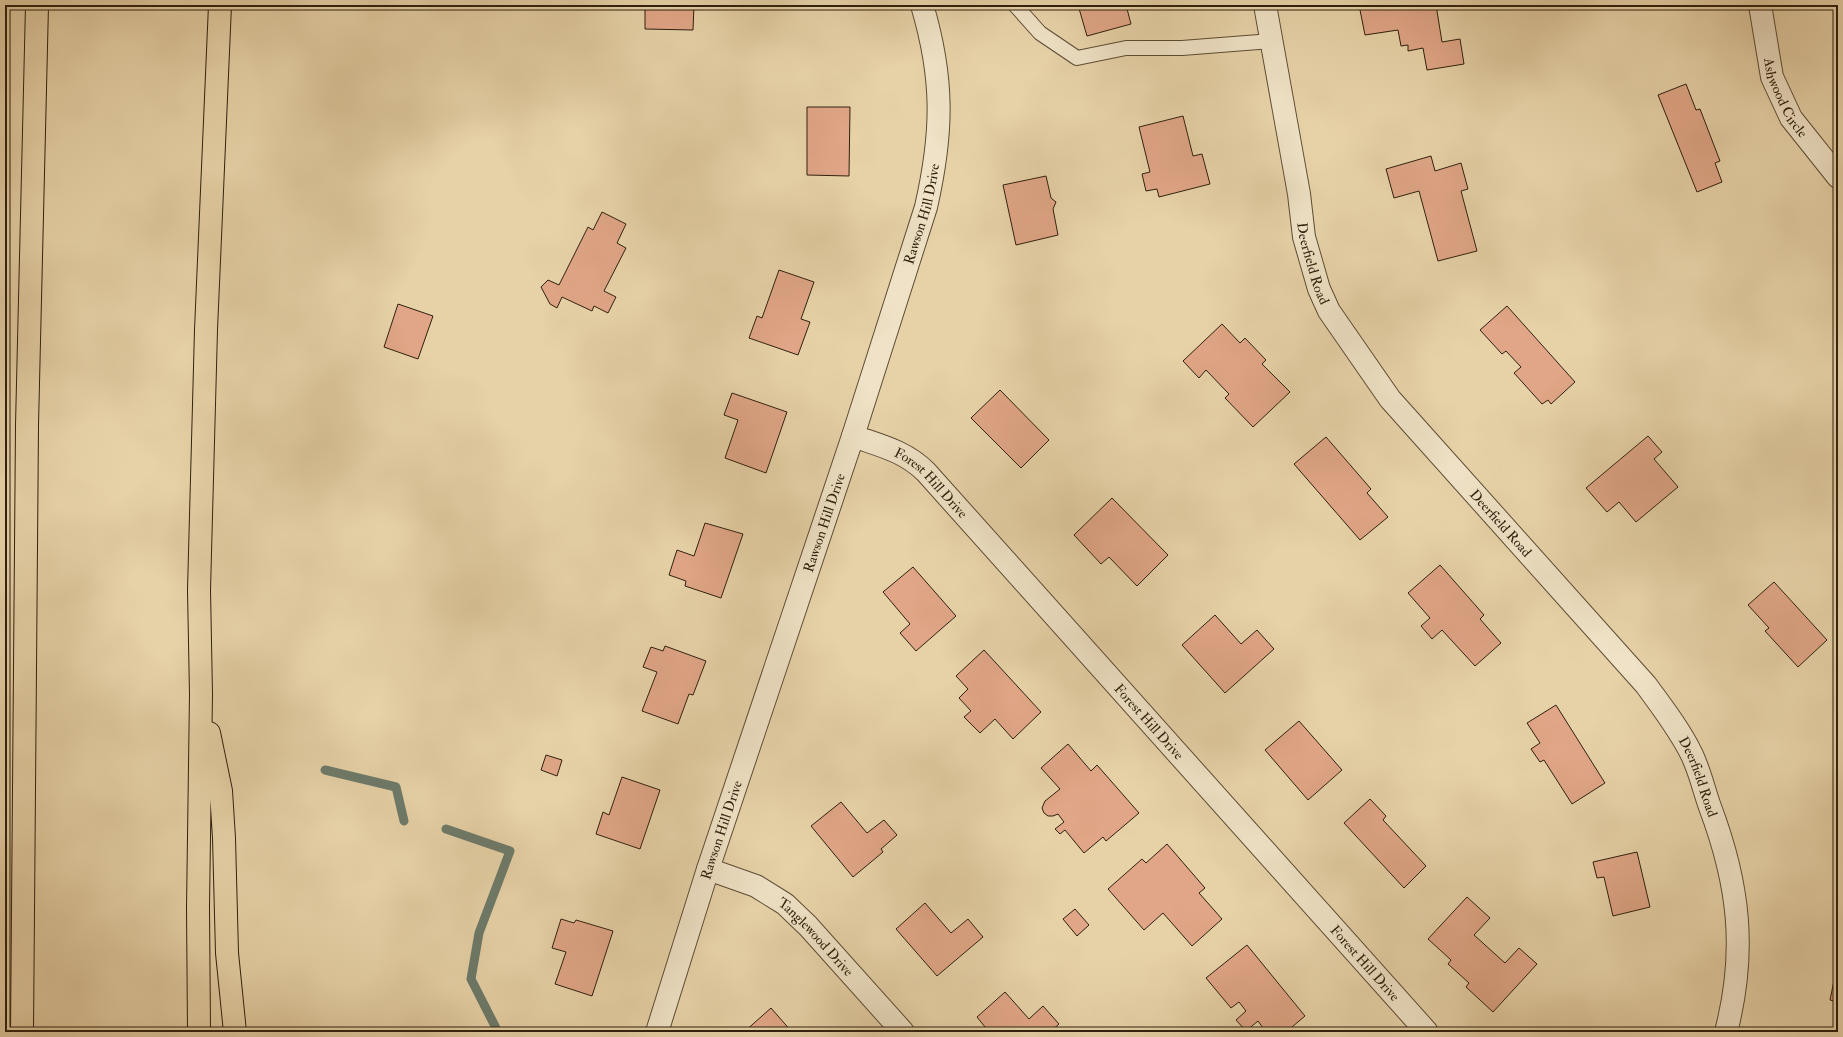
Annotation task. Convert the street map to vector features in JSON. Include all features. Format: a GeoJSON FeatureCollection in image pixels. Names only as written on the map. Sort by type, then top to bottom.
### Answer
{"type":"FeatureCollection","features":[{"type":"Feature","properties":{"kind":"highway"},"geometry":{"type":"LineString","coordinates":[[21,1028],[28,426],[37,5]]}},
{"type":"Feature","properties":{"kind":"highway"},"geometry":{"type":"LineString","coordinates":[[199,1032],[198,908],[201,694],[199,590],[206,330],[220,5]]}},
{"type":"Feature","properties":{"kind":"highway"},"geometry":{"type":"LineString","coordinates":[[201,694],[221,791],[224,838],[227,953],[235,1032]]}},
{"type":"Feature","properties":{"kind":"street","name":"Rawson Hill Drive"},"geometry":{"type":"LineString","coordinates":[[657,1032],[708,869],[853,436],[926,207],[934,172],[939,138],[939,102],[936,67],[930,32],[922,5]]}},
{"type":"Feature","properties":{"kind":"street","name":"Deerfield Road"},"geometry":{"type":"LineString","coordinates":[[1265,5],[1299,194],[1304,237],[1319,289],[1334,319],[1390,399],[1646,685],[1693,756],[1727,858],[1732,884],[1739,951],[1736,988],[1726,1032]]}},
{"type":"Feature","properties":{"kind":"street","name":"Ashwood Circle"},"geometry":{"type":"LineString","coordinates":[[1760,5],[1772,77],[1791,118],[1838,177]]}},
{"type":"Feature","properties":{"kind":"street","name":"Forest Hill Drive"},"geometry":{"type":"LineString","coordinates":[[853,436],[904,455],[917,463],[926,472],[1427,1032]]}},
{"type":"Feature","properties":{"kind":"street","name":"Tanglewood Drive"},"geometry":{"type":"LineString","coordinates":[[708,869],[756,886],[785,904],[808,926],[903,1032]]}},
{"type":"Feature","properties":{"kind":"lane"},"geometry":{"type":"LineString","coordinates":[[1015,5],[1040,33],[1077,58],[1126,48],[1182,48],[1272,41]]}},
{"type":"Feature","properties":{"kind":"building"},"geometry":{"type":"Polygon","coordinates":[[[645,5],[694,5],[693,30],[645,29],[645,5]]]}},
{"type":"Feature","properties":{"kind":"building"},"geometry":{"type":"Polygon","coordinates":[[[1078,5],[1126,5],[1131,24],[1087,36],[1078,5]]]}},
{"type":"Feature","properties":{"kind":"building"},"geometry":{"type":"Polygon","coordinates":[[[1359,5],[1436,5],[1442,42],[1460,39],[1464,64],[1427,70],[1423,48],[1408,51],[1408,45],[1401,46],[1398,30],[1365,35],[1359,5]]]}},
{"type":"Feature","properties":{"kind":"building"},"geometry":{"type":"Polygon","coordinates":[[[1686,84],[1696,110],[1700,109],[1720,161],[1715,163],[1722,182],[1697,192],[1658,95],[1686,84]]]}},
{"type":"Feature","properties":{"kind":"building"},"geometry":{"type":"Polygon","coordinates":[[[807,107],[850,107],[849,176],[807,175],[807,107]]]}},
{"type":"Feature","properties":{"kind":"building"},"geometry":{"type":"Polygon","coordinates":[[[1183,116],[1193,156],[1202,154],[1210,184],[1159,197],[1157,189],[1146,191],[1142,174],[1150,172],[1139,127],[1183,116]]]}},
{"type":"Feature","properties":{"kind":"building"},"geometry":{"type":"Polygon","coordinates":[[[1431,156],[1435,171],[1461,163],[1468,189],[1461,191],[1477,251],[1438,261],[1419,191],[1394,198],[1386,169],[1431,156]]]}},
{"type":"Feature","properties":{"kind":"building"},"geometry":{"type":"Polygon","coordinates":[[[1046,176],[1051,198],[1056,202],[1053,209],[1058,235],[1016,245],[1003,185],[1046,176]]]}},
{"type":"Feature","properties":{"kind":"building"},"geometry":{"type":"Polygon","coordinates":[[[602,212],[626,224],[617,243],[626,248],[604,291],[616,297],[608,313],[594,306],[592,311],[562,297],[557,308],[550,304],[541,287],[548,280],[559,285],[588,227],[593,230],[602,212]]]}},
{"type":"Feature","properties":{"kind":"building"},"geometry":{"type":"Polygon","coordinates":[[[779,270],[814,282],[801,319],[810,322],[798,355],[749,338],[757,316],[762,318],[779,270]]]}},
{"type":"Feature","properties":{"kind":"building"},"geometry":{"type":"Polygon","coordinates":[[[398,304],[433,316],[418,359],[384,347],[398,304]]]}},
{"type":"Feature","properties":{"kind":"building"},"geometry":{"type":"Polygon","coordinates":[[[1507,306],[1575,382],[1551,404],[1548,400],[1542,404],[1514,373],[1521,367],[1506,351],[1502,354],[1480,330],[1507,306]]]}},
{"type":"Feature","properties":{"kind":"building"},"geometry":{"type":"Polygon","coordinates":[[[1222,324],[1240,343],[1245,338],[1266,360],[1262,364],[1290,392],[1253,427],[1225,398],[1229,394],[1206,370],[1199,378],[1183,361],[1222,324]]]}},
{"type":"Feature","properties":{"kind":"building"},"geometry":{"type":"Polygon","coordinates":[[[1000,390],[1049,440],[1021,468],[971,418],[1000,390]]]}},
{"type":"Feature","properties":{"kind":"building"},"geometry":{"type":"Polygon","coordinates":[[[732,393],[787,412],[766,473],[725,458],[738,420],[724,415],[732,393]]]}},
{"type":"Feature","properties":{"kind":"building"},"geometry":{"type":"Polygon","coordinates":[[[1648,436],[1662,452],[1654,459],[1678,487],[1636,522],[1619,502],[1607,512],[1586,488],[1648,436]]]}},
{"type":"Feature","properties":{"kind":"building"},"geometry":{"type":"Polygon","coordinates":[[[1326,437],[1371,489],[1367,493],[1388,517],[1360,540],[1294,464],[1326,437]]]}},
{"type":"Feature","properties":{"kind":"building"},"geometry":{"type":"Polygon","coordinates":[[[1112,498],[1168,555],[1137,586],[1109,557],[1101,564],[1074,535],[1112,498]]]}},
{"type":"Feature","properties":{"kind":"building"},"geometry":{"type":"Polygon","coordinates":[[[705,523],[743,534],[721,598],[685,586],[686,581],[669,575],[677,550],[694,556],[705,523]]]}},
{"type":"Feature","properties":{"kind":"building"},"geometry":{"type":"Polygon","coordinates":[[[1440,565],[1484,615],[1480,619],[1501,643],[1475,666],[1442,630],[1432,639],[1421,626],[1430,618],[1408,593],[1440,565]]]}},
{"type":"Feature","properties":{"kind":"building"},"geometry":{"type":"Polygon","coordinates":[[[913,567],[956,616],[916,651],[900,633],[910,624],[883,592],[913,567]]]}},
{"type":"Feature","properties":{"kind":"building"},"geometry":{"type":"Polygon","coordinates":[[[1774,582],[1827,640],[1798,667],[1765,631],[1769,628],[1748,605],[1774,582]]]}},
{"type":"Feature","properties":{"kind":"building"},"geometry":{"type":"Polygon","coordinates":[[[1215,615],[1241,644],[1257,630],[1274,649],[1225,693],[1182,645],[1215,615]]]}},
{"type":"Feature","properties":{"kind":"building"},"geometry":{"type":"Polygon","coordinates":[[[665,646],[706,661],[693,695],[689,694],[678,724],[642,711],[657,672],[643,667],[651,647],[663,651],[665,646]]]}},
{"type":"Feature","properties":{"kind":"building"},"geometry":{"type":"Polygon","coordinates":[[[984,650],[1041,712],[1013,739],[995,719],[980,733],[964,717],[971,711],[959,698],[968,689],[956,676],[984,650]]]}},
{"type":"Feature","properties":{"kind":"building"},"geometry":{"type":"Polygon","coordinates":[[[1556,705],[1605,783],[1572,804],[1544,760],[1540,762],[1531,749],[1540,743],[1527,723],[1556,705]]]}},
{"type":"Feature","properties":{"kind":"building"},"geometry":{"type":"Polygon","coordinates":[[[1299,721],[1342,770],[1308,800],[1265,750],[1299,721]]]}},
{"type":"Feature","properties":{"kind":"building"},"geometry":{"type":"Polygon","coordinates":[[[1068,744],[1091,771],[1097,765],[1139,813],[1106,841],[1103,837],[1084,853],[1065,830],[1060,834],[1055,829],[1064,822],[1058,814],[1048,816],[1044,813],[1042,808],[1045,801],[1060,789],[1041,768],[1068,744]]]}},
{"type":"Feature","properties":{"kind":"building"},"geometry":{"type":"Polygon","coordinates":[[[546,755],[562,760],[557,776],[541,770],[546,755]]]}},
{"type":"Feature","properties":{"kind":"building"},"geometry":{"type":"Polygon","coordinates":[[[622,777],[660,790],[640,849],[596,834],[603,812],[609,815],[622,777]]]}},
{"type":"Feature","properties":{"kind":"building"},"geometry":{"type":"Polygon","coordinates":[[[1370,799],[1386,816],[1383,820],[1426,866],[1404,888],[1344,823],[1370,799]]]}},
{"type":"Feature","properties":{"kind":"building"},"geometry":{"type":"Polygon","coordinates":[[[841,802],[867,833],[884,820],[897,835],[881,849],[883,852],[853,877],[811,826],[841,802]]]}},
{"type":"Feature","properties":{"kind":"building"},"geometry":{"type":"Polygon","coordinates":[[[1167,844],[1205,888],[1199,893],[1222,919],[1192,946],[1163,913],[1144,930],[1108,889],[1142,859],[1146,863],[1167,844]]]}},
{"type":"Feature","properties":{"kind":"building"},"geometry":{"type":"Polygon","coordinates":[[[1637,852],[1650,907],[1613,916],[1604,877],[1597,878],[1593,862],[1637,852]]]}},
{"type":"Feature","properties":{"kind":"building"},"geometry":{"type":"Polygon","coordinates":[[[1467,897],[1490,918],[1474,935],[1505,963],[1519,948],[1537,964],[1493,1012],[1466,987],[1469,983],[1448,964],[1451,960],[1428,939],[1467,897]]]}},
{"type":"Feature","properties":{"kind":"building"},"geometry":{"type":"Polygon","coordinates":[[[925,903],[951,933],[968,919],[983,937],[937,976],[896,929],[925,903]]]}},
{"type":"Feature","properties":{"kind":"building"},"geometry":{"type":"Polygon","coordinates":[[[1075,909],[1089,925],[1077,936],[1063,919],[1075,909]]]}},
{"type":"Feature","properties":{"kind":"building"},"geometry":{"type":"Polygon","coordinates":[[[561,919],[574,923],[576,920],[613,931],[592,996],[555,984],[566,952],[552,948],[561,919]]]}},
{"type":"Feature","properties":{"kind":"building"},"geometry":{"type":"Polygon","coordinates":[[[1247,945],[1305,1016],[1286,1032],[1266,1032],[1258,1021],[1246,1031],[1236,1020],[1246,1011],[1239,1002],[1231,1008],[1206,978],[1247,945]]]}},
{"type":"Feature","properties":{"kind":"building"},"geometry":{"type":"Polygon","coordinates":[[[1838,961],[1838,1002],[1830,1000],[1838,961]]]}},
{"type":"Feature","properties":{"kind":"building"},"geometry":{"type":"Polygon","coordinates":[[[1005,992],[1029,1019],[1043,1006],[1059,1024],[1050,1032],[989,1032],[977,1017],[1005,992]]]}},
{"type":"Feature","properties":{"kind":"building"},"geometry":{"type":"Polygon","coordinates":[[[771,1008],[792,1032],[744,1032],[771,1008]]]}},
{"type":"Feature","properties":{"kind":"waterway"},"geometry":{"type":"LineString","coordinates":[[325,770],[396,787],[404,821]]}},
{"type":"Feature","properties":{"kind":"waterway"},"geometry":{"type":"LineString","coordinates":[[446,829],[510,851],[479,933],[471,979],[498,1032]]}}]}
